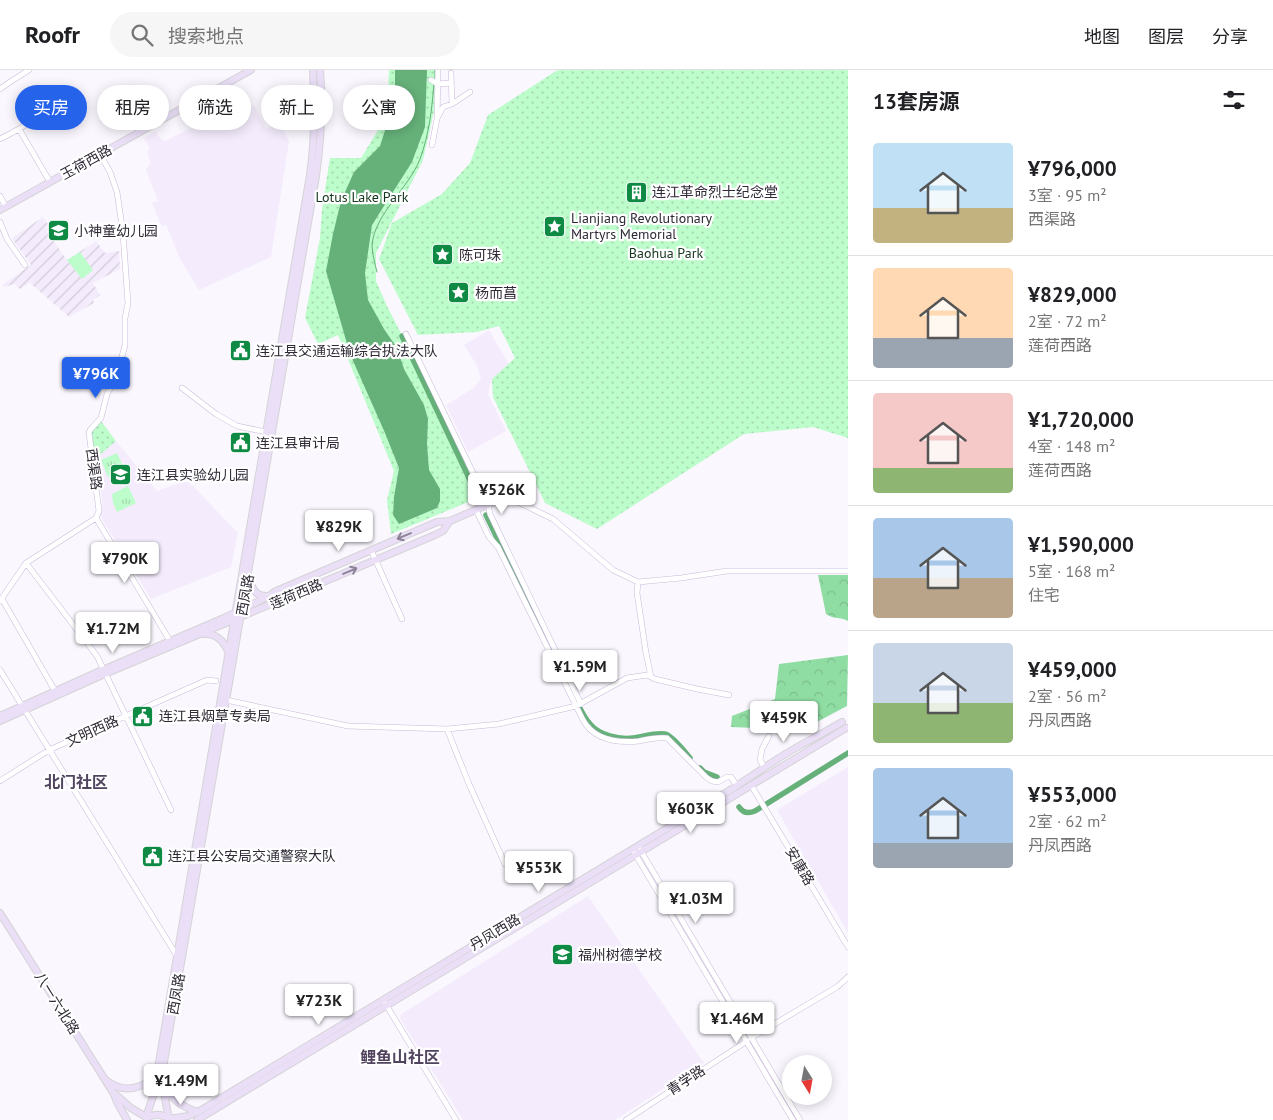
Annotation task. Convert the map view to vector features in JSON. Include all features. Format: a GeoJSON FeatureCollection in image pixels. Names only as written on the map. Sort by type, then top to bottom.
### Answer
{"type":"FeatureCollection","features":[{"type":"Feature","properties":{"kind":"main road","name":"玉荷西路"},"geometry":{"type":"LineString","coordinates":[[3,208],[251,70]]}},
{"type":"Feature","properties":{"kind":"main road","name":"西凤路"},"geometry":{"type":"LineString","coordinates":[[170,1119],[163,1088],[164,1062],[226,700],[266,432],[313,153],[315,113],[313,70]]}},
{"type":"Feature","properties":{"kind":"main road","name":"西凤路"},"geometry":{"type":"LineString","coordinates":[[144,1119],[154,1094],[228,653],[248,576],[316,176],[321,137],[322,93],[320,70]]}},
{"type":"Feature","properties":{"kind":"main road","name":"莲荷西路"},"geometry":{"type":"LineString","coordinates":[[0,721],[55,691],[200,634],[238,615],[274,592],[436,522],[450,521],[519,491]]}},
{"type":"Feature","properties":{"kind":"main road","name":"莲荷西路"},"geometry":{"type":"LineString","coordinates":[[0,716],[23,708],[170,641],[272,604],[441,533],[450,521]]}},
{"type":"Feature","properties":{"kind":"main road"},"geometry":{"type":"LineString","coordinates":[[248,576],[255,592],[268,596],[272,604]]}},
{"type":"Feature","properties":{"kind":"main road"},"geometry":{"type":"LineString","coordinates":[[200,634],[207,633],[216,636],[224,643],[228,653]]}},
{"type":"Feature","properties":{"kind":"main road","name":"丹凤西路"},"geometry":{"type":"LineString","coordinates":[[197,1120],[637,850],[801,745],[844,725],[751,785],[637,850]]}},
{"type":"Feature","properties":{"kind":"main road","name":"八一六北路"},"geometry":{"type":"LineString","coordinates":[[1,918],[104,1077],[127,1120]]}},
{"type":"Feature","properties":{"kind":"main road","name":"丹凤西路"},"geometry":{"type":"LineString","coordinates":[[144,1119],[151,1115],[160,1115],[170,1119],[198,1112],[385,1003]]}},
{"type":"Feature","properties":{"kind":"main road"},"geometry":{"type":"LineString","coordinates":[[104,1077],[110,1083],[119,1087],[135,1088],[150,1081],[158,1068]]}},
{"type":"Feature","properties":{"kind":"main road"},"geometry":{"type":"LineString","coordinates":[[163,1088],[179,1103],[198,1112]]}},
{"type":"Feature","properties":{"kind":"main road","name":"八一六北路"},"geometry":{"type":"LineString","coordinates":[[114,1094],[144,1119]]}},
{"type":"Feature","properties":{"kind":"street"},"geometry":{"type":"LineString","coordinates":[[0,89],[29,70]]}},
{"type":"Feature","properties":{"kind":"street"},"geometry":{"type":"LineString","coordinates":[[432,145],[437,119],[438,72]]}},
{"type":"Feature","properties":{"kind":"street"},"geometry":{"type":"LineString","coordinates":[[451,73],[452,104]]}},
{"type":"Feature","properties":{"kind":"street"},"geometry":{"type":"LineString","coordinates":[[431,80],[438,84],[451,83]]}},
{"type":"Feature","properties":{"kind":"street"},"geometry":{"type":"LineString","coordinates":[[437,119],[443,107],[452,104],[470,92]]}},
{"type":"Feature","properties":{"kind":"street"},"geometry":{"type":"LineString","coordinates":[[0,139],[17,130]]}},
{"type":"Feature","properties":{"kind":"street"},"geometry":{"type":"LineString","coordinates":[[20,130],[50,182]]}},
{"type":"Feature","properties":{"kind":"street","name":"西渠路"},"geometry":{"type":"LineString","coordinates":[[96,518],[99,507],[89,433],[101,418],[107,394],[113,384],[123,353],[128,303],[123,233],[117,192],[112,177],[100,154]]}},
{"type":"Feature","properties":{"kind":"street"},"geometry":{"type":"LineString","coordinates":[[0,196],[3,208]]}},
{"type":"Feature","properties":{"kind":"street"},"geometry":{"type":"LineString","coordinates":[[0,222],[6,239],[25,265]]}},
{"type":"Feature","properties":{"kind":"street"},"geometry":{"type":"LineString","coordinates":[[406,334],[488,504],[490,514],[587,726],[599,736],[612,740],[666,738],[707,778],[718,782],[727,777],[731,778],[737,786]]}},
{"type":"Feature","properties":{"kind":"street"},"geometry":{"type":"LineString","coordinates":[[182,388],[216,414],[237,426],[266,432]]}},
{"type":"Feature","properties":{"kind":"street"},"geometry":{"type":"LineString","coordinates":[[499,499],[516,501],[553,519],[613,570],[638,582],[727,571],[848,570]]}},
{"type":"Feature","properties":{"kind":"street"},"geometry":{"type":"LineString","coordinates":[[476,510],[489,538],[498,547],[579,705]]}},
{"type":"Feature","properties":{"kind":"street"},"geometry":{"type":"LineString","coordinates":[[55,691],[1,600],[26,563],[96,518],[170,641]]}},
{"type":"Feature","properties":{"kind":"street"},"geometry":{"type":"LineString","coordinates":[[372,550],[402,619]]}},
{"type":"Feature","properties":{"kind":"street"},"geometry":{"type":"LineString","coordinates":[[26,563],[96,653],[171,810]]}},
{"type":"Feature","properties":{"kind":"street"},"geometry":{"type":"LineString","coordinates":[[638,582],[637,593],[646,653],[652,677]]}},
{"type":"Feature","properties":{"kind":"street"},"geometry":{"type":"LineString","coordinates":[[0,670],[177,956]]}},
{"type":"Feature","properties":{"kind":"street"},"geometry":{"type":"LineString","coordinates":[[226,700],[348,726],[447,729],[499,724],[579,705],[627,678],[646,675],[697,690],[729,695]]}},
{"type":"Feature","properties":{"kind":"street","name":"文明西路"},"geometry":{"type":"LineString","coordinates":[[0,781],[49,750],[207,680],[216,681]]}},
{"type":"Feature","properties":{"kind":"street"},"geometry":{"type":"LineString","coordinates":[[447,729],[505,864]]}},
{"type":"Feature","properties":{"kind":"street"},"geometry":{"type":"LineString","coordinates":[[764,768],[760,760],[762,749],[769,736]]}},
{"type":"Feature","properties":{"kind":"street","name":"安康路"},"geometry":{"type":"LineString","coordinates":[[751,785],[848,947]]}},
{"type":"Feature","properties":{"kind":"street"},"geometry":{"type":"LineString","coordinates":[[637,850],[749,1040],[793,1120]]}},
{"type":"Feature","properties":{"kind":"street"},"geometry":{"type":"LineString","coordinates":[[749,1040],[837,987],[848,978]]}},
{"type":"Feature","properties":{"kind":"street"},"geometry":{"type":"LineString","coordinates":[[385,1003],[456,1120]]}},
{"type":"Feature","properties":{"kind":"street"},"geometry":{"type":"LineString","coordinates":[[749,1040],[800,1120]]}},
{"type":"Feature","properties":{"kind":"street","name":"青学路"},"geometry":{"type":"LineString","coordinates":[[626,1120],[749,1040]]}},
{"type":"Feature","properties":{"kind":"shaded area"},"geometry":{"type":"Polygon","coordinates":[[[395,70],[427,70],[425,127],[412,162],[372,225],[365,273],[368,300],[397,348],[404,369],[424,405],[428,419],[429,470],[440,489],[440,501],[437,508],[399,524],[393,515],[399,468],[350,354],[326,271],[341,201],[354,172],[380,146],[385,130],[415,130],[415,85],[395,85],[395,70]]]}},
{"type":"Feature","properties":{"kind":"shaded area"},"geometry":{"type":"Polygon","coordinates":[[[254,105],[261,119],[261,130],[284,130],[289,141],[271,257],[199,290],[180,259],[166,225],[162,227],[152,203],[158,201],[146,170],[151,163],[147,152],[150,149],[144,138],[156,131],[159,137],[165,141],[187,130],[251,130],[251,107],[254,105]]]}},
{"type":"Feature","properties":{"kind":"shaded area"},"geometry":{"type":"Polygon","coordinates":[[[43,217],[52,230],[50,233],[51,237],[66,259],[69,259],[96,241],[105,253],[119,251],[120,269],[93,283],[100,295],[93,300],[94,303],[69,317],[30,283],[20,289],[14,284],[5,287],[2,285],[31,265],[12,238],[43,217]]]}},
{"type":"Feature","properties":{"kind":"shaded area"},"geometry":{"type":"Polygon","coordinates":[[[489,330],[510,366],[490,384],[488,394],[506,431],[468,452],[446,405],[474,388],[481,378],[476,364],[464,345],[489,330]]]}},
{"type":"Feature","properties":{"kind":"shaded area"},"geometry":{"type":"Polygon","coordinates":[[[116,441],[157,491],[187,482],[238,533],[231,567],[151,599],[100,516],[102,499],[96,458],[116,441]]]}},
{"type":"Feature","properties":{"kind":"shaded area"},"geometry":{"type":"Polygon","coordinates":[[[848,767],[848,933],[777,810],[848,767]]]}},
{"type":"Feature","properties":{"kind":"shaded area","name":"福州树德学校"},"geometry":{"type":"Polygon","coordinates":[[[588,896],[704,1063],[615,1120],[463,1120],[401,1020],[400,1015],[588,896]]]}},
{"type":"Feature","properties":{"kind":"green space","name":"Lotus Lake Park"},"geometry":{"type":"Polygon","coordinates":[[[389,70],[435,70],[434,111],[423,160],[376,253],[376,281],[478,498],[391,534],[387,500],[394,471],[338,335],[318,344],[305,318],[320,238],[322,209],[330,158],[361,158],[378,130],[415,130],[415,85],[388,85],[389,70]]]}},
{"type":"Feature","properties":{"kind":"green space","name":"Baohua Park"},"geometry":{"type":"Polygon","coordinates":[[[560,70],[848,70],[848,438],[813,427],[744,434],[597,529],[545,503],[493,397],[492,379],[515,358],[499,326],[477,332],[418,335],[379,259],[392,223],[442,194],[470,163],[488,115],[560,70]]]}},
{"type":"Feature","properties":{"kind":"green space"},"geometry":{"type":"Polygon","coordinates":[[[80,252],[93,270],[82,279],[67,260],[80,252]]]}},
{"type":"Feature","properties":{"kind":"green space"},"geometry":{"type":"Polygon","coordinates":[[[101,421],[116,441],[96,458],[91,436],[92,430],[101,421]]]}},
{"type":"Feature","properties":{"kind":"green space"},"geometry":{"type":"Polygon","coordinates":[[[117,453],[125,470],[108,477],[101,460],[117,453]]]}},
{"type":"Feature","properties":{"kind":"green space"},"geometry":{"type":"Polygon","coordinates":[[[128,486],[136,503],[117,512],[112,494],[128,486]]]}},
{"type":"Feature","properties":{"kind":"green space"},"geometry":{"type":"Polygon","coordinates":[[[818,575],[848,575],[848,621],[826,614],[818,575]]]}},
{"type":"Feature","properties":{"kind":"green space"},"geometry":{"type":"Polygon","coordinates":[[[848,655],[847,706],[798,732],[799,711],[785,712],[772,718],[768,715],[755,728],[731,727],[732,716],[775,699],[779,664],[848,655]]]}},
{"type":"Feature","properties":{"kind":"waterway"},"geometry":{"type":"LineString","coordinates":[[435,70],[435,79]]}},
{"type":"Feature","properties":{"kind":"waterway"},"geometry":{"type":"LineString","coordinates":[[377,272],[372,248],[374,233],[379,222],[415,170],[420,159],[430,122],[434,83]]}},
{"type":"Feature","properties":{"kind":"waterway"},"geometry":{"type":"LineString","coordinates":[[402,336],[478,497]]}},
{"type":"Feature","properties":{"kind":"waterway"},"geometry":{"type":"LineString","coordinates":[[486,515],[574,697],[588,721],[594,728],[604,734],[616,737],[668,735],[675,740],[690,758]]}},
{"type":"Feature","properties":{"kind":"waterway"},"geometry":{"type":"LineString","coordinates":[[739,807],[742,811],[755,811],[848,753]]}},
{"type":"Feature","properties":{"kind":"waterway"},"geometry":{"type":"LineString","coordinates":[[700,768],[704,772],[717,777]]}},
{"type":"Feature","properties":{"kind":"place","name":"连江革命烈士纪念堂"},"geometry":{"type":"Point","coordinates":[636,192]}},
{"type":"Feature","properties":{"kind":"place","name":"Lianjiang Revolutionary Martyrs Memorial"},"geometry":{"type":"Point","coordinates":[555,226]}},
{"type":"Feature","properties":{"kind":"place","name":"小神童幼儿园"},"geometry":{"type":"Point","coordinates":[58,231]}},
{"type":"Feature","properties":{"kind":"place","name":"陈可珠"},"geometry":{"type":"Point","coordinates":[443,255]}},
{"type":"Feature","properties":{"kind":"place","name":"杨而菖"},"geometry":{"type":"Point","coordinates":[459,293]}},
{"type":"Feature","properties":{"kind":"place","name":"连江县交通运输综合执法大队"},"geometry":{"type":"Point","coordinates":[240,351]}},
{"type":"Feature","properties":{"kind":"place","name":"连江县审计局"},"geometry":{"type":"Point","coordinates":[240,443]}},
{"type":"Feature","properties":{"kind":"place","name":"连江县实验幼儿园"},"geometry":{"type":"Point","coordinates":[121,475]}},
{"type":"Feature","properties":{"kind":"place","name":"连江县烟草专卖局"},"geometry":{"type":"Point","coordinates":[143,716]}},
{"type":"Feature","properties":{"kind":"place","name":"连江县公安局交通警察大队"},"geometry":{"type":"Point","coordinates":[152,856]}},
{"type":"Feature","properties":{"kind":"place","name":"福州树德学校"},"geometry":{"type":"Point","coordinates":[562,955]}},
{"type":"Feature","properties":{"kind":"district","name":"北门社区"},"geometry":{"type":"Point","coordinates":[76,782]}},
{"type":"Feature","properties":{"kind":"district","name":"鲤鱼山社区"},"geometry":{"type":"Point","coordinates":[400,1057]}}]}
